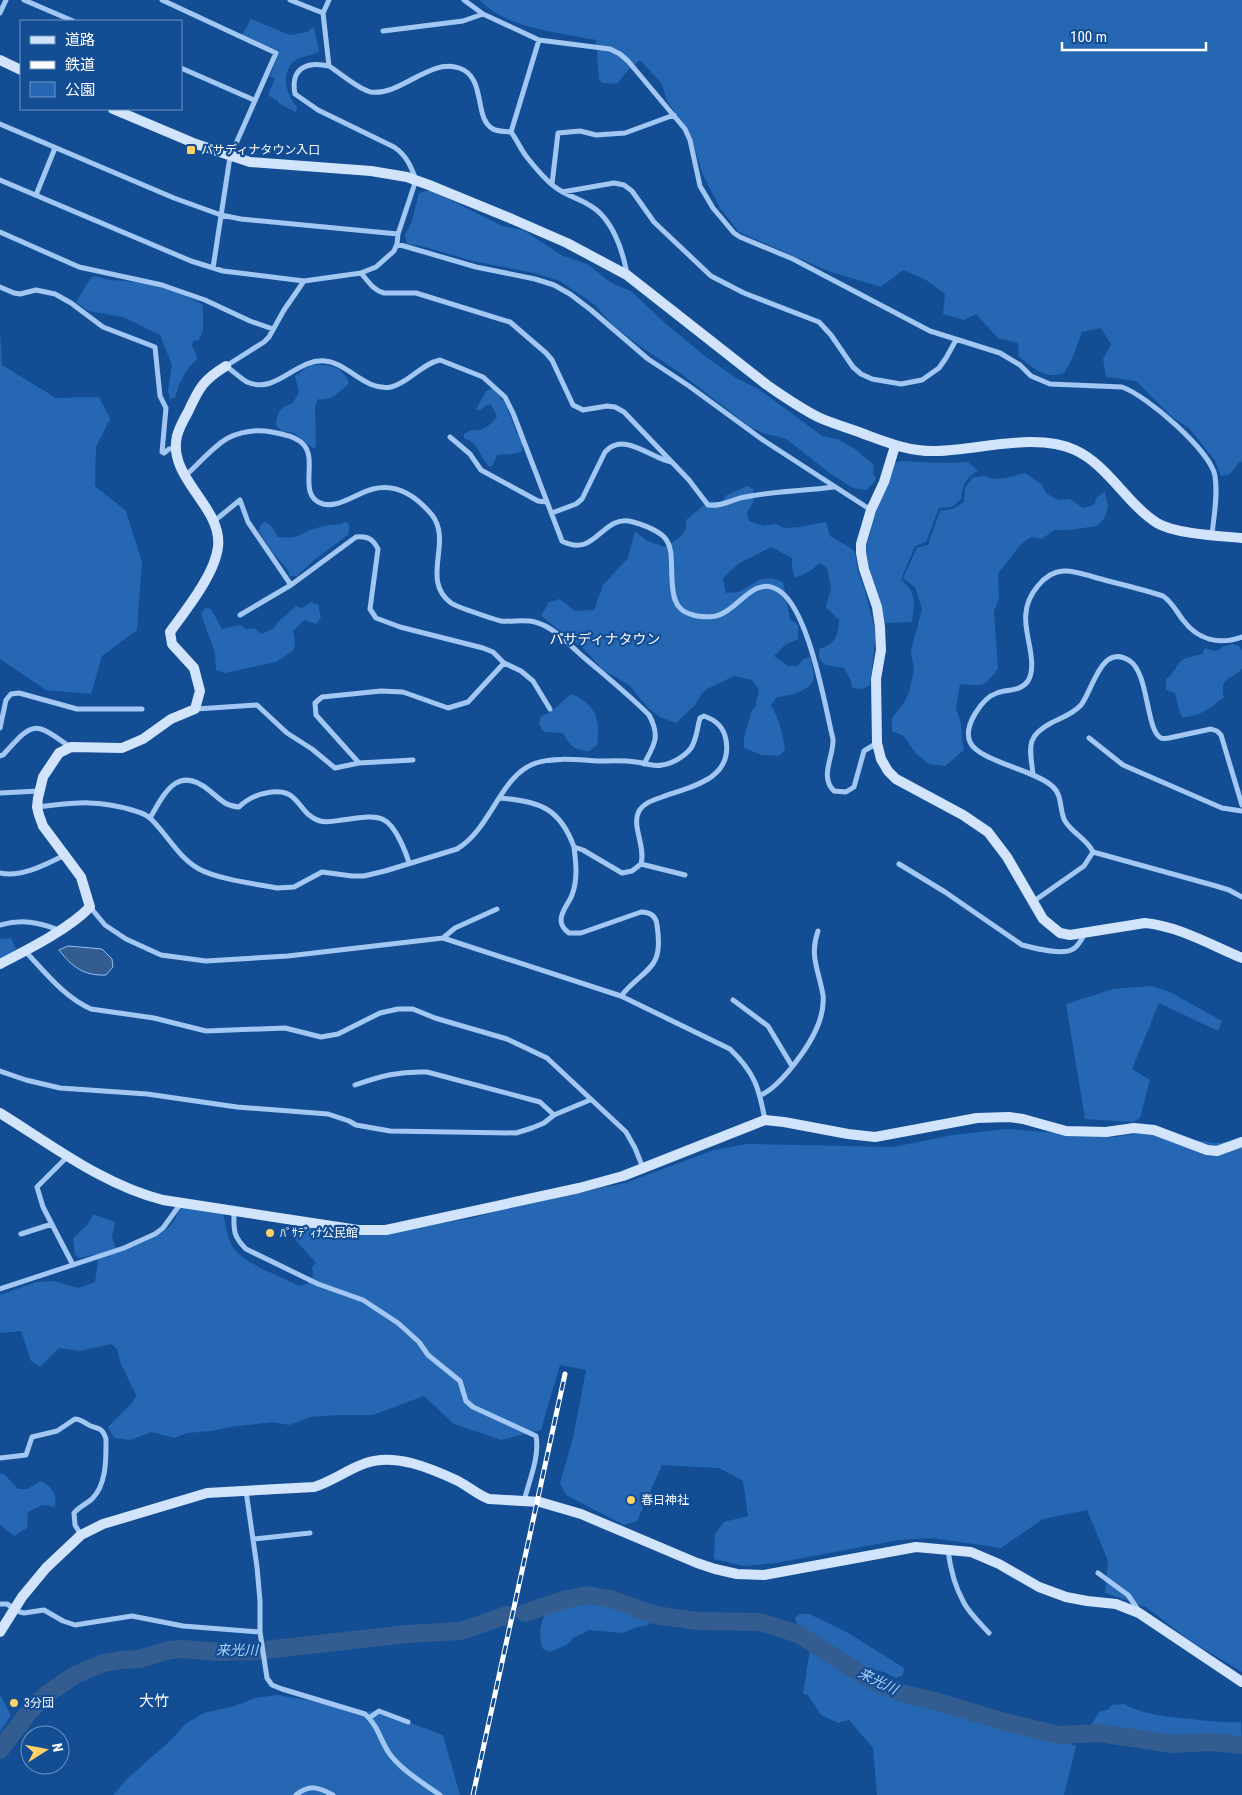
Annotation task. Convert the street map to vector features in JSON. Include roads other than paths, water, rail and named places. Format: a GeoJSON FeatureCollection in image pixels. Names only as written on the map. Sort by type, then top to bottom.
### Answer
{"type":"FeatureCollection","features":[{"type":"Feature","properties":{"kind":"street"},"geometry":{"type":"LineString","coordinates":[[0,12],[6,0]]}},
{"type":"Feature","properties":{"kind":"street"},"geometry":{"type":"LineString","coordinates":[[24,0],[71,20]]}},
{"type":"Feature","properties":{"kind":"street"},"geometry":{"type":"LineString","coordinates":[[162,0],[276,52],[230,157],[213,268]]}},
{"type":"Feature","properties":{"kind":"street"},"geometry":{"type":"LineString","coordinates":[[290,0],[323,13]]}},
{"type":"Feature","properties":{"kind":"street"},"geometry":{"type":"LineString","coordinates":[[329,0],[323,13],[329,66]]}},
{"type":"Feature","properties":{"kind":"street"},"geometry":{"type":"LineString","coordinates":[[464,0],[483,14],[539,40],[610,50],[620,54],[685,129],[690,140],[697,174],[705,196],[734,233],[740,237],[793,259],[930,331],[1000,353],[1045,383],[1122,387],[1128,389],[1179,427],[1213,468],[1216,482],[1212,534]]}},
{"type":"Feature","properties":{"kind":"street"},"geometry":{"type":"LineString","coordinates":[[383,31],[463,21],[483,14]]}},
{"type":"Feature","properties":{"kind":"street"},"geometry":{"type":"LineString","coordinates":[[539,40],[512,132],[527,157],[552,184],[562,192],[590,205],[609,223],[624,259],[627,275]]}},
{"type":"Feature","properties":{"kind":"street"},"geometry":{"type":"LineString","coordinates":[[0,60],[20,70]]}},
{"type":"Feature","properties":{"kind":"street"},"geometry":{"type":"LineString","coordinates":[[0,180],[191,261],[213,268],[304,281],[361,273],[376,267],[394,251],[416,180],[411,165],[403,153],[318,110],[295,94],[294,80],[297,73],[305,66],[316,63],[329,66],[370,92],[392,88],[441,66],[460,68],[468,73],[476,84],[487,124],[499,131],[512,132]]}},
{"type":"Feature","properties":{"kind":"street"},"geometry":{"type":"LineString","coordinates":[[182,68],[254,100]]}},
{"type":"Feature","properties":{"kind":"street"},"geometry":{"type":"LineString","coordinates":[[115,110],[196,144],[230,157],[250,162],[371,172],[416,180],[567,243],[627,275],[767,384],[792,402],[819,417],[895,446],[919,451],[935,452],[1015,444],[1057,444],[1076,450],[1094,463],[1142,511],[1158,523],[1179,530],[1242,538]]}},
{"type":"Feature","properties":{"kind":"street"},"geometry":{"type":"LineString","coordinates":[[552,184],[558,133],[580,131],[596,135],[625,133],[674,115]]}},
{"type":"Feature","properties":{"kind":"street"},"geometry":{"type":"LineString","coordinates":[[0,124],[174,198],[221,215],[241,219],[398,234]]}},
{"type":"Feature","properties":{"kind":"street"},"geometry":{"type":"LineString","coordinates":[[36,195],[55,148]]}},
{"type":"Feature","properties":{"kind":"street"},"geometry":{"type":"LineString","coordinates":[[562,192],[614,183],[624,185],[632,192],[654,222],[711,276],[744,293],[819,322],[831,335],[853,367],[861,374],[872,379],[901,384],[922,380],[939,368],[956,340]]}},
{"type":"Feature","properties":{"kind":"street"},"geometry":{"type":"LineString","coordinates":[[0,232],[79,267],[162,285],[205,300],[250,322],[273,329]]}},
{"type":"Feature","properties":{"kind":"street"},"geometry":{"type":"LineString","coordinates":[[397,244],[476,267],[535,279],[554,285],[570,294],[591,310],[648,359],[690,386],[763,440],[871,510]]}},
{"type":"Feature","properties":{"kind":"street"},"geometry":{"type":"LineString","coordinates":[[361,273],[369,284],[379,292],[416,293],[510,322],[552,360],[573,405],[583,410],[607,406],[615,407],[624,412],[689,480],[703,501],[708,505],[714,506],[728,503],[744,497],[834,487]]}},
{"type":"Feature","properties":{"kind":"street"},"geometry":{"type":"LineString","coordinates":[[195,709],[200,692],[194,668],[172,644],[170,632],[215,563],[218,535],[195,489],[185,476],[177,448],[177,436],[202,385],[208,377],[264,342],[304,281]]}},
{"type":"Feature","properties":{"kind":"street"},"geometry":{"type":"LineString","coordinates":[[0,287],[20,294],[36,290],[55,294],[71,303],[103,327],[155,347],[160,396],[166,408],[162,452],[177,448]]}},
{"type":"Feature","properties":{"kind":"street"},"geometry":{"type":"LineString","coordinates":[[226,366],[249,382],[264,384],[282,379],[306,363],[324,360],[334,362],[358,377],[383,388],[397,385],[433,361],[440,360],[448,361],[483,377],[505,397],[513,413],[562,541],[576,546],[590,542],[604,528],[612,524],[630,521],[657,532],[667,539],[671,548],[675,602],[687,614],[710,617],[720,615],[755,589],[764,587],[774,587],[785,594],[803,624],[817,672],[833,740],[827,781],[834,791],[846,792],[854,787],[864,750],[877,743]]}},
{"type":"Feature","properties":{"kind":"street"},"geometry":{"type":"LineString","coordinates":[[185,476],[226,439],[252,430],[266,431],[290,436],[303,444],[308,452],[311,495],[322,504],[336,504],[374,489],[396,488],[413,497],[432,516],[439,528],[436,577],[442,593],[452,604],[500,620],[535,622],[552,630],[649,715],[653,721],[657,738],[644,764]]}},
{"type":"Feature","properties":{"kind":"street"},"geometry":{"type":"LineString","coordinates":[[450,437],[465,449],[479,468],[486,473],[538,501],[546,502]]}},
{"type":"Feature","properties":{"kind":"street"},"geometry":{"type":"LineString","coordinates":[[552,513],[571,506],[582,499],[609,447],[617,444],[631,445],[662,460],[672,462]]}},
{"type":"Feature","properties":{"kind":"street"},"geometry":{"type":"LineString","coordinates":[[895,446],[884,482],[871,510],[864,532],[861,554],[878,607],[880,650],[876,679],[877,743],[881,759],[888,771],[896,779],[963,814],[988,832],[1007,858],[1046,923],[1060,933],[1070,935],[1144,924],[1157,924],[1242,958]]}},
{"type":"Feature","properties":{"kind":"street"},"geometry":{"type":"LineString","coordinates":[[213,522],[240,500],[248,522],[291,585]]}},
{"type":"Feature","properties":{"kind":"street"},"geometry":{"type":"LineString","coordinates":[[240,615],[291,585],[356,537],[366,536],[374,541],[378,549],[370,609],[376,618],[400,627],[494,652],[504,663],[521,671],[533,681],[550,710]]}},
{"type":"Feature","properties":{"kind":"street"},"geometry":{"type":"LineString","coordinates":[[1242,637],[1228,642],[1205,638],[1187,624],[1163,596],[1063,570],[1046,578],[1032,593],[1025,614],[1031,671],[1027,682],[1018,689],[990,696],[968,726],[970,743],[975,749],[1008,765],[1033,774],[1057,791],[1064,819],[1093,852],[1216,886],[1242,897]]}},
{"type":"Feature","properties":{"kind":"street"},"geometry":{"type":"LineString","coordinates":[[1033,774],[1030,746],[1038,730],[1071,713],[1080,706],[1101,667],[1107,660],[1118,657],[1126,658],[1137,668],[1153,725],[1159,736],[1169,738],[1211,729],[1217,731],[1221,736],[1242,805]]}},
{"type":"Feature","properties":{"kind":"street"},"geometry":{"type":"LineString","coordinates":[[359,763],[316,715],[315,703],[322,697],[381,691],[403,692],[448,708],[468,702],[504,663]]}},
{"type":"Feature","properties":{"kind":"street"},"geometry":{"type":"LineString","coordinates":[[0,728],[6,700],[11,694],[19,693],[76,708],[142,709]]}},
{"type":"Feature","properties":{"kind":"street"},"geometry":{"type":"LineString","coordinates":[[413,760],[359,763],[335,768],[312,749],[287,733],[257,705],[195,709],[171,719],[143,739],[122,748],[71,747],[59,753],[43,776],[37,807],[44,826],[81,877],[90,907],[105,925],[126,939],[161,954],[206,961],[288,956],[443,938],[621,996],[730,1049],[751,1072],[760,1095],[765,1120]]}},
{"type":"Feature","properties":{"kind":"street"},"geometry":{"type":"LineString","coordinates":[[37,807],[91,802],[108,803],[125,808],[150,818],[180,853],[191,864],[201,870],[277,888],[294,887],[322,872],[364,876],[457,849],[466,843],[482,826],[512,780],[529,766],[556,760],[660,766],[668,764],[687,752],[695,739],[700,718],[704,716],[718,724],[723,731],[727,746],[726,756],[717,773],[707,780],[651,801],[640,811],[637,824],[643,850],[641,864],[632,871],[622,873],[583,850],[574,847]]}},
{"type":"Feature","properties":{"kind":"street"},"geometry":{"type":"LineString","coordinates":[[0,756],[26,730],[36,728],[49,732],[71,747]]}},
{"type":"Feature","properties":{"kind":"street"},"geometry":{"type":"LineString","coordinates":[[1089,738],[1123,765],[1222,808],[1242,811]]}},
{"type":"Feature","properties":{"kind":"street"},"geometry":{"type":"LineString","coordinates":[[150,818],[165,791],[182,781],[190,779],[201,784],[224,804],[230,806],[239,807],[246,800],[276,790],[288,793],[312,818],[323,822],[376,818],[384,820],[390,825],[406,852],[409,863]]}},
{"type":"Feature","properties":{"kind":"street"},"geometry":{"type":"LineString","coordinates":[[0,792],[39,791]]}},
{"type":"Feature","properties":{"kind":"street"},"geometry":{"type":"LineString","coordinates":[[500,798],[522,800],[544,807],[558,818],[566,829],[574,847],[576,872],[573,894],[561,920],[561,925],[569,934],[581,933],[641,912],[655,917],[660,948],[656,962],[621,996]]}},
{"type":"Feature","properties":{"kind":"street"},"geometry":{"type":"LineString","coordinates":[[1034,901],[1084,866],[1093,852]]}},
{"type":"Feature","properties":{"kind":"street"},"geometry":{"type":"LineString","coordinates":[[0,873],[17,873],[31,870],[66,855]]}},
{"type":"Feature","properties":{"kind":"street"},"geometry":{"type":"LineString","coordinates":[[641,864],[685,875]]}},
{"type":"Feature","properties":{"kind":"street"},"geometry":{"type":"LineString","coordinates":[[899,864],[952,897],[1022,945],[1069,951],[1078,945],[1085,933]]}},
{"type":"Feature","properties":{"kind":"street"},"geometry":{"type":"LineString","coordinates":[[0,964],[81,917],[90,907]]}},
{"type":"Feature","properties":{"kind":"street"},"geometry":{"type":"LineString","coordinates":[[443,938],[455,928],[497,909]]}},
{"type":"Feature","properties":{"kind":"street"},"geometry":{"type":"LineString","coordinates":[[0,925],[17,921],[59,930]]}},
{"type":"Feature","properties":{"kind":"street"},"geometry":{"type":"LineString","coordinates":[[760,1095],[777,1085],[792,1066],[818,1026],[823,1012],[823,995],[813,953],[818,931]]}},
{"type":"Feature","properties":{"kind":"street"},"geometry":{"type":"LineString","coordinates":[[25,951],[67,994],[83,1006],[91,1009],[154,1018],[200,1030],[223,1031],[285,1028],[321,1037],[338,1034],[380,1013],[398,1009],[413,1009],[435,1018],[507,1039],[547,1058],[590,1100],[610,1116],[626,1132],[644,1168]]}},
{"type":"Feature","properties":{"kind":"street"},"geometry":{"type":"LineString","coordinates":[[733,1000],[768,1026],[792,1066]]}},
{"type":"Feature","properties":{"kind":"street"},"geometry":{"type":"LineString","coordinates":[[0,1071],[26,1080],[60,1088],[147,1094],[238,1107],[328,1114],[356,1125],[390,1131],[516,1133],[532,1128],[554,1115],[590,1100]]}},
{"type":"Feature","properties":{"kind":"street"},"geometry":{"type":"LineString","coordinates":[[356,1085],[392,1073],[408,1071],[427,1072],[540,1102],[554,1115]]}},
{"type":"Feature","properties":{"kind":"street"},"geometry":{"type":"LineString","coordinates":[[0,1113],[108,1180],[140,1194],[181,1203],[358,1230],[386,1230],[579,1188],[623,1176],[765,1120],[875,1138],[977,1118],[1009,1117],[1066,1131],[1106,1132],[1134,1128],[1154,1130],[1207,1150],[1217,1151],[1242,1142]]}},
{"type":"Feature","properties":{"kind":"street"},"geometry":{"type":"LineString","coordinates":[[68,1156],[37,1187],[43,1207],[73,1265]]}},
{"type":"Feature","properties":{"kind":"street"},"geometry":{"type":"LineString","coordinates":[[0,1290],[124,1248],[160,1232],[181,1203]]}},
{"type":"Feature","properties":{"kind":"street"},"geometry":{"type":"LineString","coordinates":[[234,1211],[236,1239],[246,1249],[318,1284],[363,1300],[398,1324],[419,1342],[428,1355],[455,1376],[460,1381],[466,1401],[473,1407],[536,1436],[537,1448],[524,1501]]}},
{"type":"Feature","properties":{"kind":"street"},"geometry":{"type":"LineString","coordinates":[[21,1234],[52,1224]]}},
{"type":"Feature","properties":{"kind":"street"},"geometry":{"type":"LineString","coordinates":[[0,1458],[26,1455],[32,1437],[57,1431],[75,1418],[90,1426],[97,1426],[106,1439],[102,1484],[93,1498],[74,1513],[75,1525],[81,1535]]}},
{"type":"Feature","properties":{"kind":"street"},"geometry":{"type":"LineString","coordinates":[[0,1632],[22,1597],[46,1568],[81,1535],[103,1524],[207,1493],[314,1487],[369,1462],[396,1461],[414,1463],[434,1471],[456,1480],[489,1499],[540,1502],[580,1514],[697,1563],[737,1574],[764,1574],[916,1546],[972,1552],[999,1564],[1039,1587],[1066,1597],[1116,1604],[1140,1613],[1242,1682]]}},
{"type":"Feature","properties":{"kind":"street"},"geometry":{"type":"LineString","coordinates":[[246,1491],[260,1601],[261,1635],[267,1678],[272,1685],[365,1714],[375,1723],[390,1754],[412,1775],[440,1795]]}},
{"type":"Feature","properties":{"kind":"street"},"geometry":{"type":"LineString","coordinates":[[253,1539],[310,1534]]}},
{"type":"Feature","properties":{"kind":"street"},"geometry":{"type":"LineString","coordinates":[[948,1549],[953,1572],[964,1605],[989,1633]]}},
{"type":"Feature","properties":{"kind":"street"},"geometry":{"type":"LineString","coordinates":[[1098,1573],[1128,1595],[1140,1613]]}},
{"type":"Feature","properties":{"kind":"street"},"geometry":{"type":"LineString","coordinates":[[0,1604],[7,1604],[24,1613],[44,1610],[63,1622],[75,1625],[132,1616],[183,1626],[261,1635]]}},
{"type":"Feature","properties":{"kind":"street"},"geometry":{"type":"LineString","coordinates":[[369,1718],[379,1711],[408,1722]]}},
{"type":"Feature","properties":{"kind":"street"},"geometry":{"type":"LineString","coordinates":[[296,1795],[304,1789],[313,1788],[333,1795]]}},
{"type":"Feature","properties":{"kind":"waterway","name":"来光川"},"geometry":{"type":"LineString","coordinates":[[525,1613],[563,1600],[587,1595],[610,1599],[655,1615],[697,1621],[760,1622],[798,1634],[872,1681],[905,1694],[1005,1722],[1059,1735],[1099,1733],[1173,1744],[1212,1742],[1242,1745]]}},
{"type":"Feature","properties":{"kind":"waterway","name":"来光川"},"geometry":{"type":"LineString","coordinates":[[0,1750],[28,1713],[47,1694],[75,1675],[103,1663],[139,1659],[170,1650],[256,1651],[407,1634],[461,1631],[507,1615]]}},
{"type":"Feature","properties":{"kind":"railway"},"geometry":{"type":"LineString","coordinates":[[473,1795],[565,1374]]}},
{"type":"Feature","properties":{"kind":"place","name":"パサディナタウン入口"},"geometry":{"type":"Point","coordinates":[191,150]}},
{"type":"Feature","properties":{"kind":"place","name":"ﾊﾟｻﾃﾞｨﾅ公民館"},"geometry":{"type":"Point","coordinates":[270,1233]}},
{"type":"Feature","properties":{"kind":"place","name":"春日神社"},"geometry":{"type":"Point","coordinates":[631,1500]}},
{"type":"Feature","properties":{"kind":"place","name":"3分団"},"geometry":{"type":"Point","coordinates":[14,1703]}},
{"type":"Feature","properties":{"kind":"district","name":"パサディナタウン"},"geometry":{"type":"Point","coordinates":[605,639]}},
{"type":"Feature","properties":{"kind":"district","name":"大竹"},"geometry":{"type":"Point","coordinates":[154,1701]}}]}
